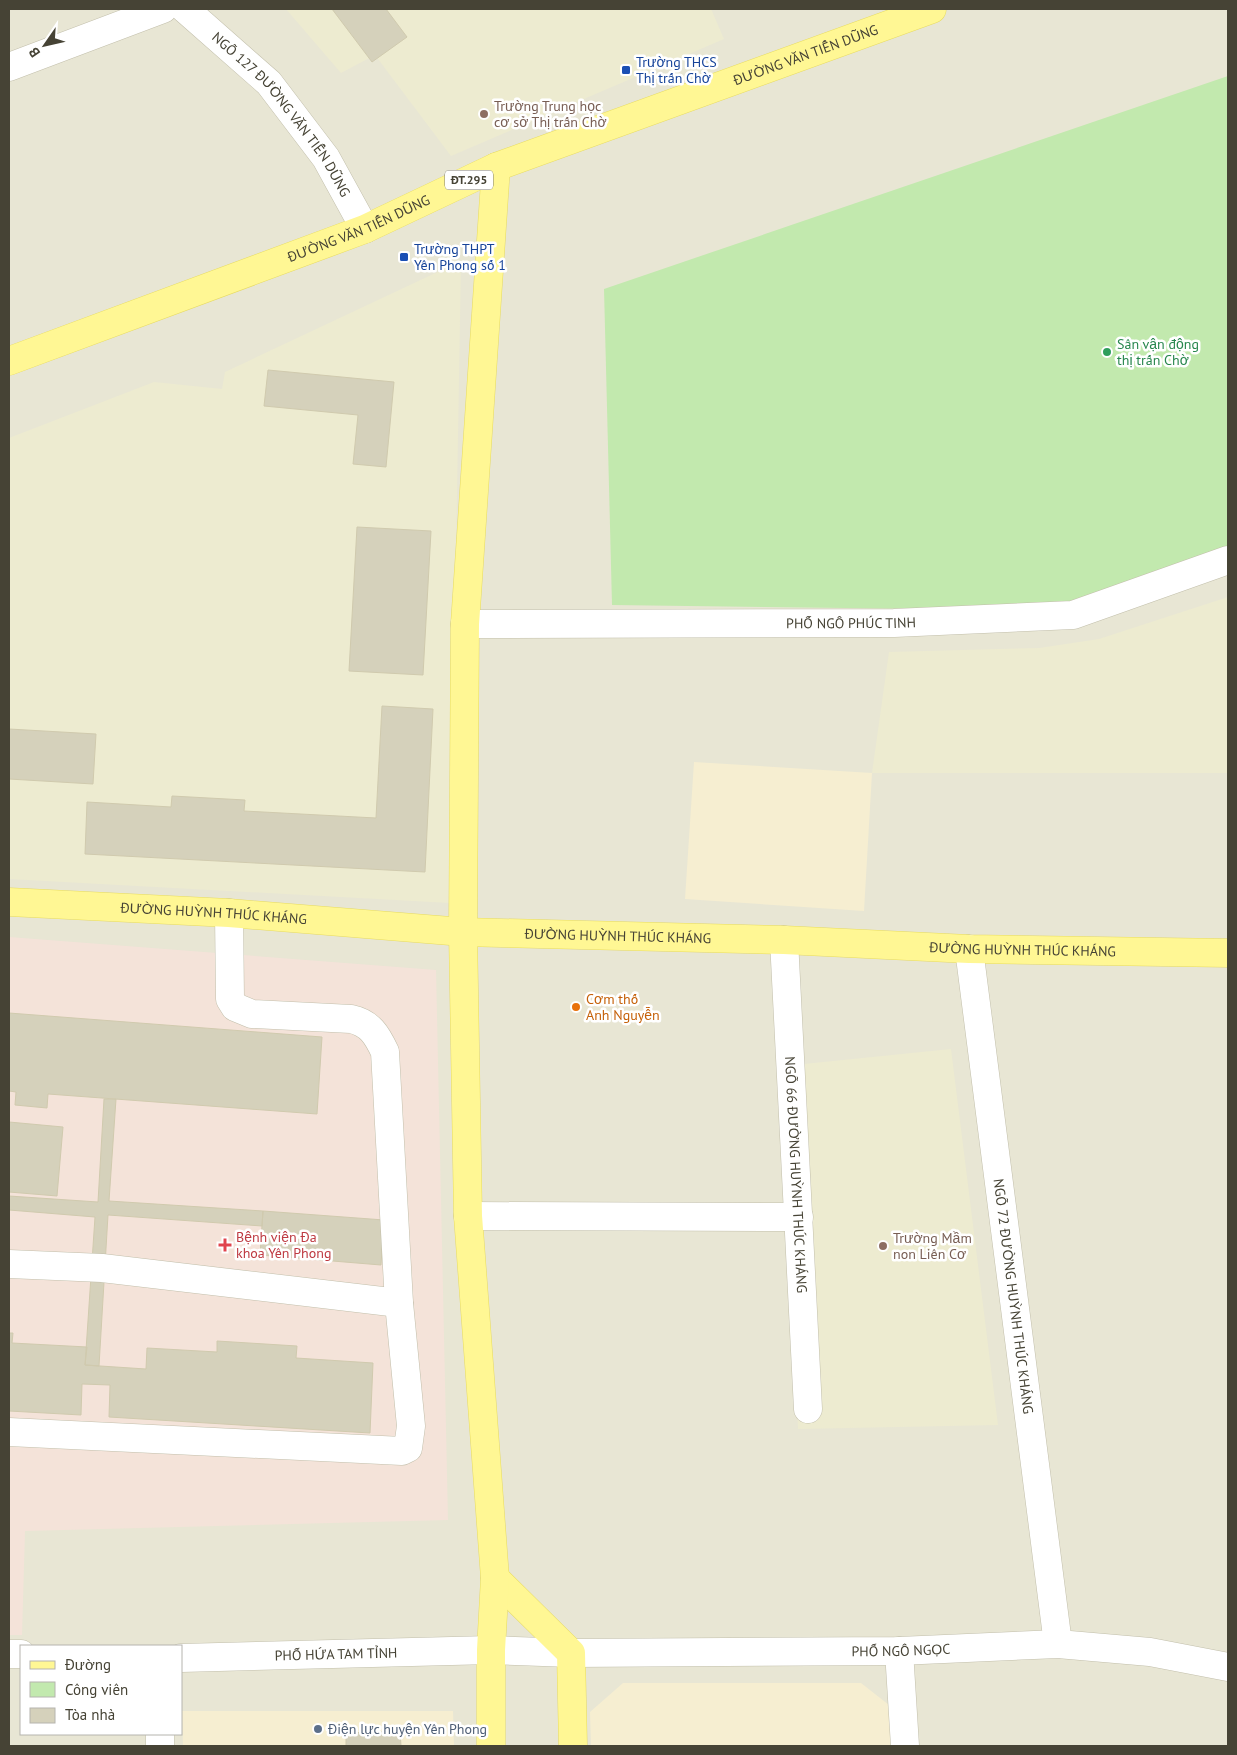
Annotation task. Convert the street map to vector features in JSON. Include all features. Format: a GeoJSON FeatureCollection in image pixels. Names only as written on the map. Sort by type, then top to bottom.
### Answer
{"type":"FeatureCollection","features":[{"type":"Feature","properties":{"kind":"main road","name":"ĐƯỜNG VĂN TIẾN DŨNG"},"geometry":{"type":"LineString","coordinates":[[9,361],[365,228],[496,167],[932,9]]}},
{"type":"Feature","properties":{"kind":"main road"},"geometry":{"type":"LineString","coordinates":[[491,1746],[490,1650],[494,1578],[468,1216],[464,932],[465,624],[496,167]]}},
{"type":"Feature","properties":{"kind":"main road","name":"ĐƯỜNG HUỲNH THÚC KHÁNG"},"geometry":{"type":"LineString","coordinates":[[9,902],[229,913],[464,932],[784,940],[969,949],[1228,953]]}},
{"type":"Feature","properties":{"kind":"main road"},"geometry":{"type":"LineString","coordinates":[[494,1578],[571,1653],[574,1746]]}},
{"type":"Feature","properties":{"kind":"street"},"geometry":{"type":"LineString","coordinates":[[9,67],[163,9]]}},
{"type":"Feature","properties":{"kind":"street","name":"NGÕ 127 ĐƯỜNG VĂN TIẾN DŨNG"},"geometry":{"type":"LineString","coordinates":[[185,9],[269,83],[326,158],[365,228]]}},
{"type":"Feature","properties":{"kind":"street","name":"PHỐ NGÔ PHÚC TINH"},"geometry":{"type":"LineString","coordinates":[[465,624],[894,623],[1073,615],[1228,560]]}},
{"type":"Feature","properties":{"kind":"street"},"geometry":{"type":"LineString","coordinates":[[9,1432],[402,1451],[408,1448],[411,1426],[399,1303],[384,1052],[370,1028],[363,1022],[351,1019],[252,1014],[235,1007],[230,999],[229,913]]}},
{"type":"Feature","properties":{"kind":"street","name":"NGÕ 66 ĐƯỜNG HUỲNH THÚC KHÁNG"},"geometry":{"type":"LineString","coordinates":[[784,940],[808,1409]]}},
{"type":"Feature","properties":{"kind":"street","name":"NGÕ 72 ĐƯỜNG HUỲNH THÚC KHÁNG"},"geometry":{"type":"LineString","coordinates":[[969,949],[1058,1644]]}},
{"type":"Feature","properties":{"kind":"street"},"geometry":{"type":"LineString","coordinates":[[468,1216],[799,1217]]}},
{"type":"Feature","properties":{"kind":"street"},"geometry":{"type":"LineString","coordinates":[[9,1264],[102,1268],[399,1303]]}},
{"type":"Feature","properties":{"kind":"street","name":"PHỐ NGÔ NGỌC"},"geometry":{"type":"LineString","coordinates":[[571,1653],[899,1651],[1058,1644],[1150,1652],[1228,1667]]}},
{"type":"Feature","properties":{"kind":"street","name":"PHỐ HỨA TAM TỈNH"},"geometry":{"type":"LineString","coordinates":[[182,1658],[490,1650],[571,1653]]}},
{"type":"Feature","properties":{"kind":"street"},"geometry":{"type":"LineString","coordinates":[[899,1651],[905,1746]]}},
{"type":"Feature","properties":{"kind":"shaded area"},"geometry":{"type":"Polygon","coordinates":[[[9,9],[1228,9],[1228,1746],[9,1746],[9,9]]]}},
{"type":"Feature","properties":{"kind":"shaded area","name":"Trường Trung học cơ sở Thị trấn Chờ"},"geometry":{"type":"Polygon","coordinates":[[[286,9],[711,9],[724,39],[451,156],[375,55],[341,73],[286,9]]]}},
{"type":"Feature","properties":{"kind":"shaded area"},"geometry":{"type":"Polygon","coordinates":[[[461,261],[450,903],[9,879],[9,438],[154,382],[222,389],[225,372],[461,261]]]}},
{"type":"Feature","properties":{"kind":"shaded area"},"geometry":{"type":"Polygon","coordinates":[[[1228,597],[1228,773],[872,773],[889,652],[1039,648],[1099,639],[1228,597]]]}},
{"type":"Feature","properties":{"kind":"shaded area"},"geometry":{"type":"Polygon","coordinates":[[[694,762],[872,773],[864,911],[685,899],[694,762]]]}},
{"type":"Feature","properties":{"kind":"shaded area","name":"Bệnh viện Đa khoa Yên Phong"},"geometry":{"type":"Polygon","coordinates":[[[9,937],[436,970],[448,1520],[25,1531],[22,1635],[9,1635],[9,937]]]}},
{"type":"Feature","properties":{"kind":"shaded area","name":"Trường Mầm non Liên Cơ"},"geometry":{"type":"Polygon","coordinates":[[[951,1049],[998,1425],[798,1429],[784,1066],[951,1049]]]}},
{"type":"Feature","properties":{"kind":"shaded area"},"geometry":{"type":"Polygon","coordinates":[[[623,1683],[861,1683],[889,1705],[891,1746],[591,1746],[590,1712],[623,1683]]]}},
{"type":"Feature","properties":{"kind":"shaded area","name":"Điện lực huyện Yên Phong"},"geometry":{"type":"Polygon","coordinates":[[[182,1711],[453,1711],[454,1746],[183,1746],[182,1711]]]}},
{"type":"Feature","properties":{"kind":"green space"},"geometry":{"type":"Polygon","coordinates":[[[1228,76],[1228,549],[1064,603],[931,609],[612,605],[604,289],[1228,76]]]}},
{"type":"Feature","properties":{"kind":"building"},"geometry":{"type":"Polygon","coordinates":[[[332,9],[386,9],[407,37],[372,62],[332,9]]]}},
{"type":"Feature","properties":{"kind":"building"},"geometry":{"type":"Polygon","coordinates":[[[268,370],[394,382],[386,467],[353,464],[358,415],[264,406],[268,370]]]}},
{"type":"Feature","properties":{"kind":"building"},"geometry":{"type":"Polygon","coordinates":[[[357,527],[431,531],[423,675],[349,671],[357,527]]]}},
{"type":"Feature","properties":{"kind":"building"},"geometry":{"type":"Polygon","coordinates":[[[382,706],[433,709],[425,872],[85,854],[87,802],[171,807],[172,796],[245,800],[244,811],[376,818],[382,706]]]}},
{"type":"Feature","properties":{"kind":"building"},"geometry":{"type":"Polygon","coordinates":[[[9,729],[96,734],[93,784],[9,779],[9,729]]]}},
{"type":"Feature","properties":{"kind":"building"},"geometry":{"type":"Polygon","coordinates":[[[9,1013],[322,1037],[317,1114],[48,1094],[47,1108],[15,1105],[16,1092],[9,1091],[9,1013]]]}},
{"type":"Feature","properties":{"kind":"building"},"geometry":{"type":"Polygon","coordinates":[[[104,1099],[116,1099],[109,1201],[263,1211],[262,1226],[108,1215],[99,1366],[85,1365],[95,1217],[9,1210],[9,1196],[98,1202],[104,1099]]]}},
{"type":"Feature","properties":{"kind":"building"},"geometry":{"type":"Polygon","coordinates":[[[9,1122],[63,1127],[57,1196],[9,1192],[9,1122]]]}},
{"type":"Feature","properties":{"kind":"building"},"geometry":{"type":"Polygon","coordinates":[[[263,1211],[384,1220],[381,1265],[260,1255],[263,1211]]]}},
{"type":"Feature","properties":{"kind":"building"},"geometry":{"type":"Polygon","coordinates":[[[9,1333],[13,1333],[12,1343],[87,1347],[85,1365],[146,1369],[147,1348],[217,1352],[217,1341],[297,1346],[296,1358],[373,1363],[370,1433],[109,1417],[110,1385],[82,1384],[81,1415],[9,1411],[9,1333]]]}},
{"type":"Feature","properties":{"kind":"building"},"geometry":{"type":"Polygon","coordinates":[[[400,1731],[401,1746],[346,1746],[346,1733],[400,1731]]]}},
{"type":"Feature","properties":{"kind":"place","name":"Trường THCS Thị trấn Chờ"},"geometry":{"type":"Point","coordinates":[626,70]}},
{"type":"Feature","properties":{"kind":"place","name":"Trường Trung học cơ sở Thị trấn Chờ"},"geometry":{"type":"Point","coordinates":[484,114]}},
{"type":"Feature","properties":{"kind":"place","name":"Trường THPT Yên Phong số 1"},"geometry":{"type":"Point","coordinates":[404,257]}},
{"type":"Feature","properties":{"kind":"place","name":"Sân vận động thị trấn Chờ"},"geometry":{"type":"Point","coordinates":[1107,352]}},
{"type":"Feature","properties":{"kind":"place","name":"Cơm thố Anh Nguyễn"},"geometry":{"type":"Point","coordinates":[576,1007]}},
{"type":"Feature","properties":{"kind":"place","name":"Bệnh viện Đa khoa Yên Phong"},"geometry":{"type":"Point","coordinates":[225,1245]}},
{"type":"Feature","properties":{"kind":"place","name":"Trường Mầm non Liên Cơ"},"geometry":{"type":"Point","coordinates":[883,1246]}},
{"type":"Feature","properties":{"kind":"place","name":"Điện lực huyện Yên Phong"},"geometry":{"type":"Point","coordinates":[318,1729]}}]}
